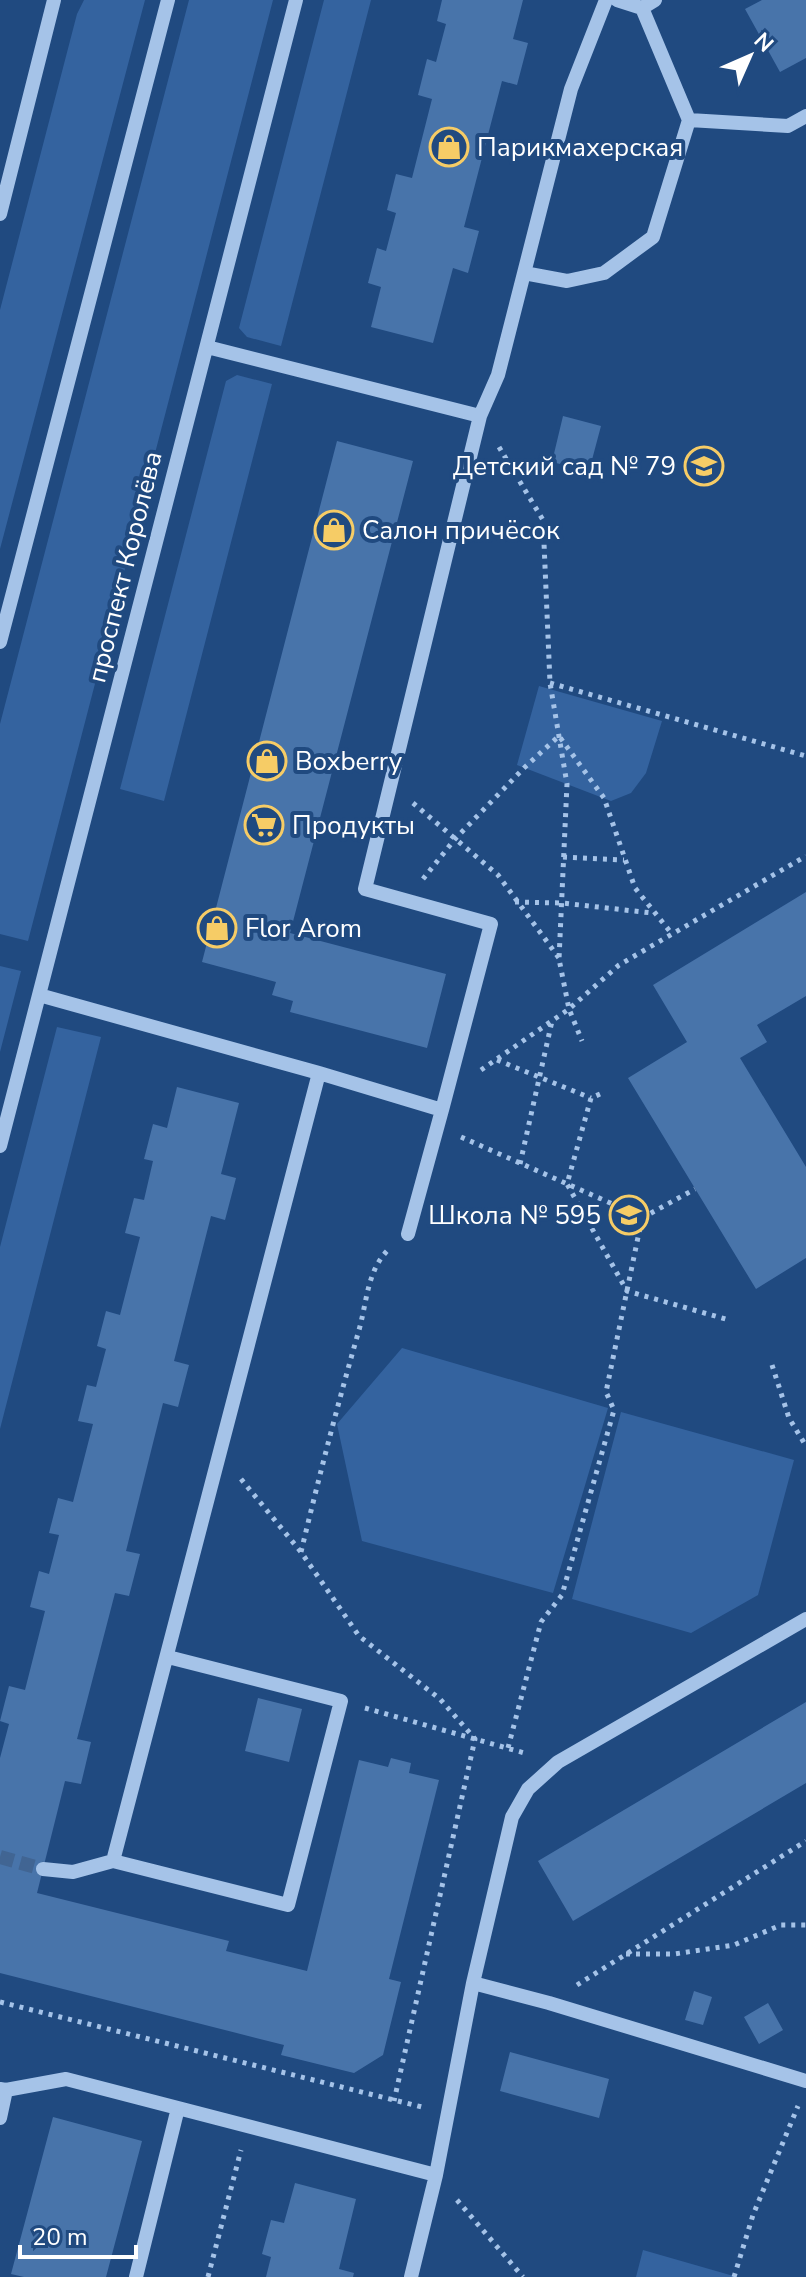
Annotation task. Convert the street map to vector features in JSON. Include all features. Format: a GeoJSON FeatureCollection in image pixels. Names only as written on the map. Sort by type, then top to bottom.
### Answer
{"type":"FeatureCollection","features":[{"type":"Feature","properties":{"kind":"street"},"geometry":{"type":"LineString","coordinates":[[0,214],[54,0]]}},
{"type":"Feature","properties":{"kind":"street"},"geometry":{"type":"LineString","coordinates":[[0,642],[168,0]]}},
{"type":"Feature","properties":{"kind":"street","name":"проспект Королёва"},"geometry":{"type":"LineString","coordinates":[[0,1146],[296,0]]}},
{"type":"Feature","properties":{"kind":"street"},"geometry":{"type":"LineString","coordinates":[[408,1234],[491,924],[365,889],[480,416],[498,375],[571,89],[606,0]]}},
{"type":"Feature","properties":{"kind":"street"},"geometry":{"type":"LineString","coordinates":[[524,273],[567,281],[604,273],[653,237],[689,120],[648,4],[617,0]]}},
{"type":"Feature","properties":{"kind":"street"},"geometry":{"type":"LineString","coordinates":[[689,120],[788,126],[806,116]]}},
{"type":"Feature","properties":{"kind":"street"},"geometry":{"type":"LineString","coordinates":[[207,347],[480,416]]}},
{"type":"Feature","properties":{"kind":"street"},"geometry":{"type":"LineString","coordinates":[[39,995],[442,1110]]}},
{"type":"Feature","properties":{"kind":"street"},"geometry":{"type":"LineString","coordinates":[[113,1861],[319,1073]]}},
{"type":"Feature","properties":{"kind":"street"},"geometry":{"type":"LineString","coordinates":[[411,2277],[436,2175],[473,1983],[512,1817],[528,1789],[558,1762],[806,1619]]}},
{"type":"Feature","properties":{"kind":"street"},"geometry":{"type":"LineString","coordinates":[[43,1869],[73,1872],[113,1861],[288,1905],[341,1701],[168,1657]]}},
{"type":"Feature","properties":{"kind":"street"},"geometry":{"type":"LineString","coordinates":[[473,1983],[806,2081]]}},
{"type":"Feature","properties":{"kind":"street"},"geometry":{"type":"LineString","coordinates":[[0,2118],[3,2089],[66,2079],[436,2175]]}},
{"type":"Feature","properties":{"kind":"street"},"geometry":{"type":"LineString","coordinates":[[136,2277],[178,2108]]}},
{"type":"Feature","properties":{"kind":"path"},"geometry":{"type":"LineString","coordinates":[[480,416],[543,520],[550,683],[567,784],[559,959],[569,1009],[582,1041]]}},
{"type":"Feature","properties":{"kind":"path"},"geometry":{"type":"LineString","coordinates":[[550,683],[806,756]]}},
{"type":"Feature","properties":{"kind":"path"},"geometry":{"type":"LineString","coordinates":[[414,903],[424,876],[455,839],[559,736]]}},
{"type":"Feature","properties":{"kind":"path"},"geometry":{"type":"LineString","coordinates":[[559,736],[604,798],[635,888],[652,913],[672,934]]}},
{"type":"Feature","properties":{"kind":"path"},"geometry":{"type":"LineString","coordinates":[[391,784],[498,875],[559,959]]}},
{"type":"Feature","properties":{"kind":"path"},"geometry":{"type":"LineString","coordinates":[[447,1093],[569,1009],[619,965],[806,856]]}},
{"type":"Feature","properties":{"kind":"path"},"geometry":{"type":"LineString","coordinates":[[563,857],[624,860]]}},
{"type":"Feature","properties":{"kind":"path"},"geometry":{"type":"LineString","coordinates":[[491,924],[516,901],[652,913]]}},
{"type":"Feature","properties":{"kind":"path"},"geometry":{"type":"LineString","coordinates":[[520,1164],[552,1020]]}},
{"type":"Feature","properties":{"kind":"path"},"geometry":{"type":"LineString","coordinates":[[496,1059],[591,1098],[600,1094]]}},
{"type":"Feature","properties":{"kind":"path"},"geometry":{"type":"LineString","coordinates":[[591,1098],[567,1184],[627,1291],[729,1320]]}},
{"type":"Feature","properties":{"kind":"path"},"geometry":{"type":"LineString","coordinates":[[438,1127],[642,1218]]}},
{"type":"Feature","properties":{"kind":"path"},"geometry":{"type":"LineString","coordinates":[[508,1748],[541,1622],[562,1595],[614,1410],[606,1392],[642,1218],[695,1189]]}},
{"type":"Feature","properties":{"kind":"path"},"geometry":{"type":"LineString","coordinates":[[301,1552],[331,1428],[364,1315],[371,1276],[385,1252],[408,1234]]}},
{"type":"Feature","properties":{"kind":"path"},"geometry":{"type":"LineString","coordinates":[[772,1365],[789,1418],[805,1444]]}},
{"type":"Feature","properties":{"kind":"path"},"geometry":{"type":"LineString","coordinates":[[220,1453],[301,1552],[359,1636],[440,1699],[475,1739]]}},
{"type":"Feature","properties":{"kind":"path"},"geometry":{"type":"LineString","coordinates":[[341,1701],[558,1762]]}},
{"type":"Feature","properties":{"kind":"path"},"geometry":{"type":"LineString","coordinates":[[394,2101],[475,1739]]}},
{"type":"Feature","properties":{"kind":"path"},"geometry":{"type":"LineString","coordinates":[[549,2003],[804,1842],[806,1851]]}},
{"type":"Feature","properties":{"kind":"path"},"geometry":{"type":"LineString","coordinates":[[625,1954],[674,1954],[734,1945],[781,1925],[806,1925]]}},
{"type":"Feature","properties":{"kind":"path"},"geometry":{"type":"LineString","coordinates":[[0,2002],[448,2113]]}},
{"type":"Feature","properties":{"kind":"path"},"geometry":{"type":"LineString","coordinates":[[734,2277],[753,2215],[800,2101]]}},
{"type":"Feature","properties":{"kind":"path"},"geometry":{"type":"LineString","coordinates":[[208,2277],[247,2126]]}},
{"type":"Feature","properties":{"kind":"path"},"geometry":{"type":"LineString","coordinates":[[436,2175],[523,2277]]}},
{"type":"Feature","properties":{"kind":"shaded area"},"geometry":{"type":"Polygon","coordinates":[[[84,0],[145,0],[0,549],[0,310],[77,14],[84,0]]]}},
{"type":"Feature","properties":{"kind":"shaded area"},"geometry":{"type":"Polygon","coordinates":[[[189,0],[273,0],[28,941],[0,934],[0,724],[189,0]]]}},
{"type":"Feature","properties":{"kind":"shaded area"},"geometry":{"type":"Polygon","coordinates":[[[324,0],[371,0],[281,346],[247,337],[239,328],[324,0]]]}},
{"type":"Feature","properties":{"kind":"shaded area"},"geometry":{"type":"Polygon","coordinates":[[[237,375],[272,384],[164,801],[120,789],[226,381],[237,375]]]}},
{"type":"Feature","properties":{"kind":"shaded area"},"geometry":{"type":"Polygon","coordinates":[[[539,686],[662,721],[646,773],[631,793],[611,801],[517,765],[539,686]]]}},
{"type":"Feature","properties":{"kind":"shaded area"},"geometry":{"type":"Polygon","coordinates":[[[0,966],[21,971],[0,1052],[0,966]]]}},
{"type":"Feature","properties":{"kind":"shaded area"},"geometry":{"type":"Polygon","coordinates":[[[57,1027],[101,1037],[0,1429],[0,1247],[57,1027]]]}},
{"type":"Feature","properties":{"kind":"shaded area"},"geometry":{"type":"Polygon","coordinates":[[[402,1348],[608,1408],[553,1593],[362,1541],[337,1424],[402,1348]]]}},
{"type":"Feature","properties":{"kind":"shaded area"},"geometry":{"type":"Polygon","coordinates":[[[621,1412],[794,1460],[758,1595],[691,1633],[572,1599],[621,1412]]]}},
{"type":"Feature","properties":{"kind":"shaded area"},"geometry":{"type":"Polygon","coordinates":[[[643,2250],[737,2277],[636,2277],[643,2250]]]}},
{"type":"Feature","properties":{"kind":"building"},"geometry":{"type":"Polygon","coordinates":[[[442,0],[523,0],[513,39],[528,43],[517,85],[502,81],[464,227],[479,231],[468,273],[453,268],[433,343],[371,327],[381,287],[368,283],[377,248],[386,251],[396,213],[387,210],[396,174],[412,178],[432,99],[418,95],[427,59],[436,62],[446,24],[437,21],[442,0]]]}},
{"type":"Feature","properties":{"kind":"building"},"geometry":{"type":"Polygon","coordinates":[[[762,0],[806,0],[806,58],[780,72],[745,9],[762,0]]]}},
{"type":"Feature","properties":{"kind":"building"},"geometry":{"type":"Polygon","coordinates":[[[563,416],[601,426],[589,471],[552,462],[563,416]]]}},
{"type":"Feature","properties":{"kind":"building"},"geometry":{"type":"Polygon","coordinates":[[[337,441],[413,461],[290,933],[446,974],[427,1048],[290,1012],[293,1001],[272,995],[276,982],[202,962],[337,441]]]}},
{"type":"Feature","properties":{"kind":"building"},"geometry":{"type":"Polygon","coordinates":[[[806,892],[806,996],[757,1025],[767,1042],[740,1058],[806,1167],[806,1258],[756,1289],[628,1078],[687,1042],[653,985],[806,892]]]}},
{"type":"Feature","properties":{"kind":"building"},"geometry":{"type":"Polygon","coordinates":[[[177,1087],[239,1103],[221,1174],[236,1178],[225,1220],[211,1216],[174,1361],[189,1365],[178,1407],[163,1403],[126,1551],[140,1554],[129,1596],[115,1593],[77,1739],[91,1742],[81,1784],[65,1781],[37,1893],[229,1941],[226,1951],[307,1971],[359,1760],[388,1767],[391,1758],[411,1763],[409,1773],[439,1780],[389,1979],[401,1982],[383,2055],[354,2073],[281,2055],[284,2045],[0,1973],[0,1758],[9,1724],[0,1721],[9,1686],[25,1690],[45,1611],[30,1607],[39,1571],[49,1574],[59,1535],[49,1533],[58,1498],[73,1502],[93,1424],[78,1421],[87,1385],[96,1387],[106,1349],[97,1346],[106,1311],[120,1315],[140,1237],[125,1233],[134,1198],[144,1200],[153,1161],[144,1159],[153,1124],[167,1128],[177,1087]]]}},
{"type":"Feature","properties":{"kind":"building"},"geometry":{"type":"Polygon","coordinates":[[[258,1698],[302,1709],[289,1762],[245,1751],[258,1698]]]}},
{"type":"Feature","properties":{"kind":"building"},"geometry":{"type":"Polygon","coordinates":[[[806,1702],[806,1783],[573,1921],[538,1861],[806,1702]]]}},
{"type":"Feature","properties":{"kind":"building"},"geometry":{"type":"Polygon","coordinates":[[[694,1991],[712,1997],[703,2025],[685,2020],[694,1991]]]}},
{"type":"Feature","properties":{"kind":"building"},"geometry":{"type":"Polygon","coordinates":[[[768,2003],[783,2030],[759,2044],[744,2017],[768,2003]]]}},
{"type":"Feature","properties":{"kind":"building"},"geometry":{"type":"Polygon","coordinates":[[[510,2052],[609,2079],[599,2118],[500,2091],[510,2052]]]}},
{"type":"Feature","properties":{"kind":"building"},"geometry":{"type":"Polygon","coordinates":[[[53,2117],[142,2141],[106,2277],[24,2277],[11,2274],[53,2117]]]}},
{"type":"Feature","properties":{"kind":"building"},"geometry":{"type":"Polygon","coordinates":[[[295,2183],[356,2199],[339,2269],[354,2273],[353,2277],[266,2277],[271,2257],[262,2254],[271,2220],[284,2223],[295,2183]]]}},
{"type":"Feature","properties":{"kind":"tunnel"},"geometry":{"type":"LineString","coordinates":[[0,1857],[43,1869]]}},
{"type":"Feature","properties":{"kind":"place","name":"Парикмахерская"},"geometry":{"type":"Point","coordinates":[449,147]}},
{"type":"Feature","properties":{"kind":"place","name":"Детский сад № 79"},"geometry":{"type":"Point","coordinates":[704,466]}},
{"type":"Feature","properties":{"kind":"place","name":"Салон причёсок"},"geometry":{"type":"Point","coordinates":[334,530]}},
{"type":"Feature","properties":{"kind":"place","name":"Boxberry"},"geometry":{"type":"Point","coordinates":[267,761]}},
{"type":"Feature","properties":{"kind":"place","name":"Продукты"},"geometry":{"type":"Point","coordinates":[264,825]}},
{"type":"Feature","properties":{"kind":"place","name":"Flor Arom"},"geometry":{"type":"Point","coordinates":[217,928]}},
{"type":"Feature","properties":{"kind":"place","name":"Школа № 595"},"geometry":{"type":"Point","coordinates":[629,1215]}}]}
